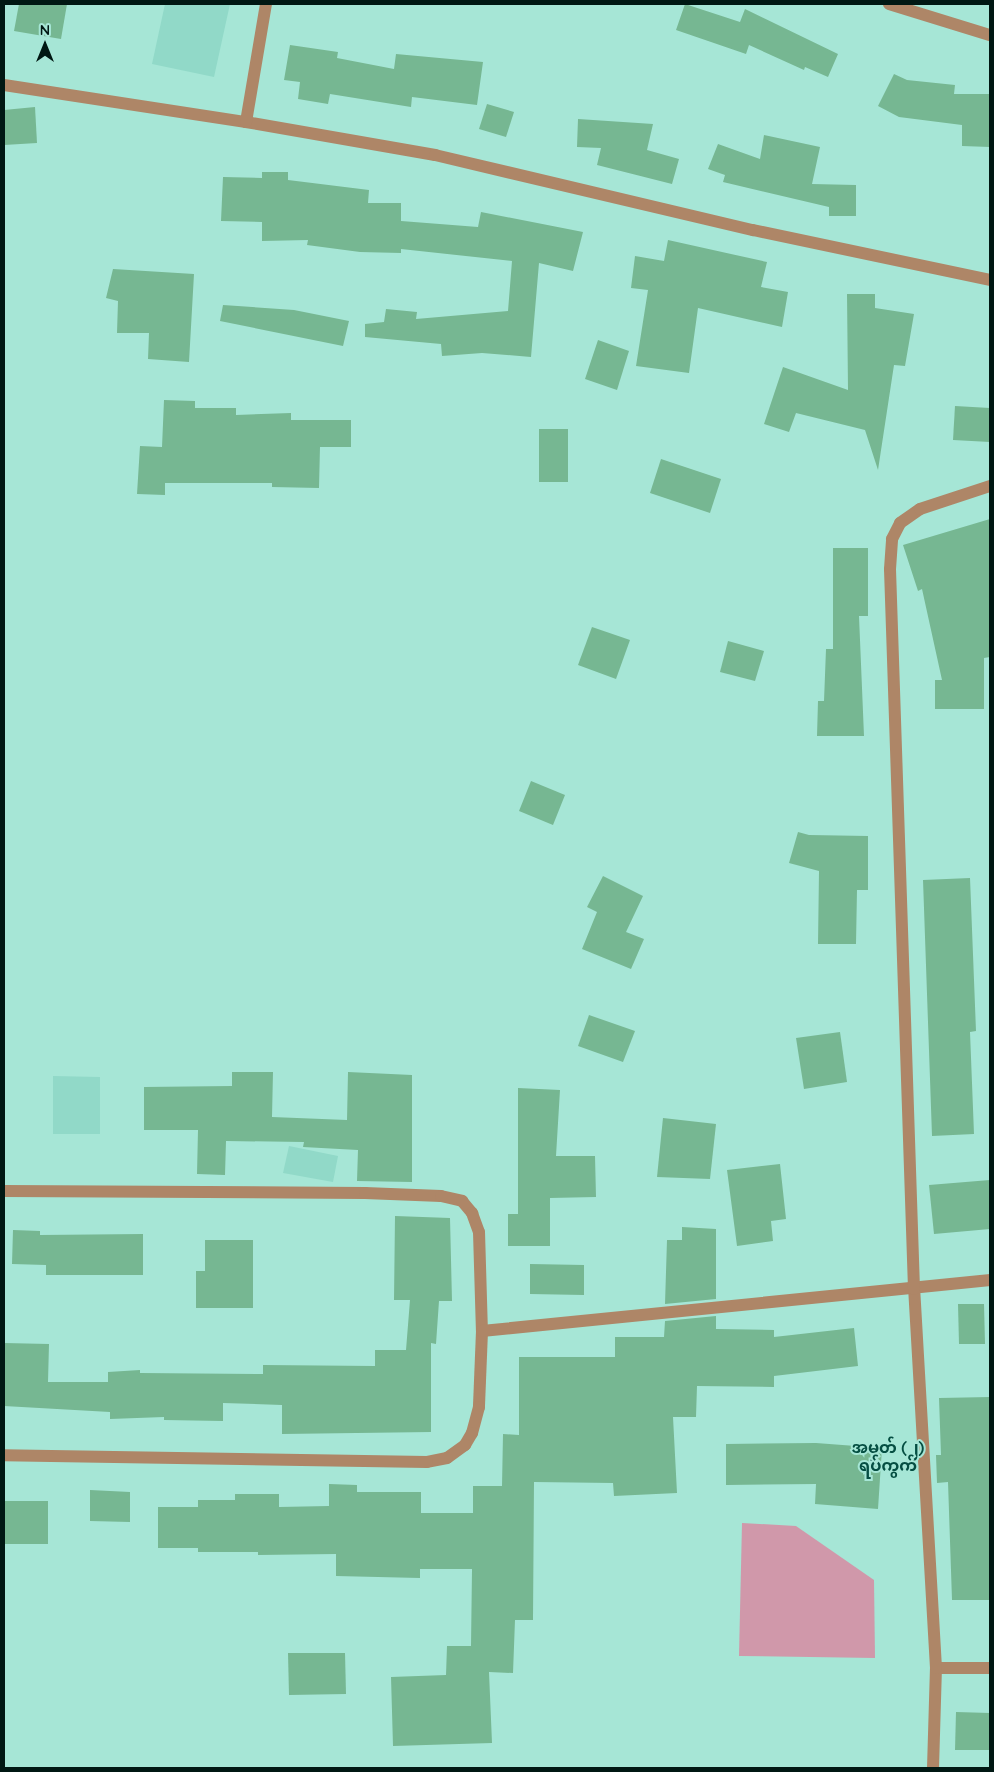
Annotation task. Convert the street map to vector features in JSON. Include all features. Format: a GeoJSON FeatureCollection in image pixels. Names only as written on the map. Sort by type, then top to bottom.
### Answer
{"type":"FeatureCollection","features":[{"type":"Feature","properties":{"kind":"street"},"geometry":{"type":"LineString","coordinates":[[246,122],[266,4]]}},
{"type":"Feature","properties":{"kind":"street"},"geometry":{"type":"LineString","coordinates":[[889,4],[990,35]]}},
{"type":"Feature","properties":{"kind":"street"},"geometry":{"type":"LineString","coordinates":[[4,85],[246,122],[436,155],[753,230],[990,280]]}},
{"type":"Feature","properties":{"kind":"street"},"geometry":{"type":"LineString","coordinates":[[933,1768],[936,1668],[914,1289],[890,578],[892,539],[900,523],[920,509],[990,486]]}},
{"type":"Feature","properties":{"kind":"street"},"geometry":{"type":"LineString","coordinates":[[4,1191],[365,1193],[441,1196],[462,1201],[472,1213],[479,1232],[482,1331],[479,1407],[472,1433],[465,1445],[447,1458],[427,1462],[4,1455]]}},
{"type":"Feature","properties":{"kind":"street"},"geometry":{"type":"LineString","coordinates":[[482,1331],[990,1280]]}},
{"type":"Feature","properties":{"kind":"street"},"geometry":{"type":"LineString","coordinates":[[936,1668],[990,1668]]}},
{"type":"Feature","properties":{"kind":"shaded area"},"geometry":{"type":"Polygon","coordinates":[[[165,4],[230,4],[214,77],[152,64],[165,4]]]}},
{"type":"Feature","properties":{"kind":"shaded area"},"geometry":{"type":"Polygon","coordinates":[[[53,1076],[100,1077],[100,1134],[53,1134],[53,1076]]]}},
{"type":"Feature","properties":{"kind":"shaded area"},"geometry":{"type":"Polygon","coordinates":[[[289,1146],[338,1156],[333,1182],[283,1173],[289,1146]]]}},
{"type":"Feature","properties":{"kind":"shaded area"},"geometry":{"type":"Polygon","coordinates":[[[742,1523],[796,1526],[874,1580],[875,1658],[739,1656],[742,1523]]]}},
{"type":"Feature","properties":{"kind":"building"},"geometry":{"type":"Polygon","coordinates":[[[19,4],[67,4],[61,39],[14,31],[19,4]]]}},
{"type":"Feature","properties":{"kind":"building"},"geometry":{"type":"Polygon","coordinates":[[[685,4],[740,22],[745,9],[838,54],[828,77],[805,67],[804,70],[749,45],[746,54],[676,30],[685,4]]]}},
{"type":"Feature","properties":{"kind":"building"},"geometry":{"type":"Polygon","coordinates":[[[290,45],[338,52],[337,58],[394,69],[396,54],[483,62],[477,105],[412,97],[411,107],[330,94],[328,104],[298,99],[300,82],[284,80],[290,45]]]}},
{"type":"Feature","properties":{"kind":"building"},"geometry":{"type":"Polygon","coordinates":[[[894,74],[907,80],[955,85],[954,94],[990,94],[990,147],[962,146],[962,125],[899,117],[878,106],[894,74]]]}},
{"type":"Feature","properties":{"kind":"building"},"geometry":{"type":"Polygon","coordinates":[[[487,104],[514,112],[506,137],[479,129],[487,104]]]}},
{"type":"Feature","properties":{"kind":"building"},"geometry":{"type":"Polygon","coordinates":[[[35,107],[37,143],[4,145],[4,110],[35,107]]]}},
{"type":"Feature","properties":{"kind":"building"},"geometry":{"type":"Polygon","coordinates":[[[578,119],[653,124],[647,150],[679,159],[672,184],[597,165],[601,148],[577,147],[578,119]]]}},
{"type":"Feature","properties":{"kind":"building"},"geometry":{"type":"Polygon","coordinates":[[[764,135],[820,147],[812,184],[856,185],[856,216],[829,216],[829,207],[723,182],[725,175],[708,169],[718,144],[760,159],[764,135]]]}},
{"type":"Feature","properties":{"kind":"building"},"geometry":{"type":"Polygon","coordinates":[[[262,172],[288,172],[288,180],[369,190],[368,203],[401,203],[401,221],[478,227],[481,212],[583,232],[573,271],[539,263],[531,357],[482,353],[442,356],[441,344],[365,337],[365,324],[384,322],[386,309],[417,312],[416,319],[508,311],[512,261],[401,249],[401,253],[360,252],[307,245],[308,240],[262,241],[262,222],[221,221],[223,177],[262,178],[262,172]]]}},
{"type":"Feature","properties":{"kind":"building"},"geometry":{"type":"Polygon","coordinates":[[[668,240],[767,262],[761,287],[788,292],[782,327],[698,308],[689,373],[636,366],[648,290],[631,288],[635,256],[664,261],[668,240]]]}},
{"type":"Feature","properties":{"kind":"building"},"geometry":{"type":"Polygon","coordinates":[[[113,269],[194,274],[189,362],[148,359],[149,333],[117,333],[118,301],[106,298],[113,269]]]}},
{"type":"Feature","properties":{"kind":"building"},"geometry":{"type":"Polygon","coordinates":[[[847,294],[875,294],[875,308],[914,314],[905,366],[894,365],[878,470],[865,430],[796,413],[789,432],[764,424],[783,367],[848,390],[847,294]]]}},
{"type":"Feature","properties":{"kind":"building"},"geometry":{"type":"Polygon","coordinates":[[[223,305],[294,310],[349,321],[343,346],[220,321],[223,305]]]}},
{"type":"Feature","properties":{"kind":"building"},"geometry":{"type":"Polygon","coordinates":[[[598,340],[629,351],[617,390],[585,379],[598,340]]]}},
{"type":"Feature","properties":{"kind":"building"},"geometry":{"type":"Polygon","coordinates":[[[164,400],[195,401],[195,408],[236,408],[236,415],[291,413],[291,420],[351,420],[351,447],[320,447],[319,488],[272,487],[272,483],[165,483],[165,495],[137,494],[140,446],[162,447],[164,400]]]}},
{"type":"Feature","properties":{"kind":"building"},"geometry":{"type":"Polygon","coordinates":[[[955,406],[990,408],[990,442],[953,440],[955,406]]]}},
{"type":"Feature","properties":{"kind":"building"},"geometry":{"type":"Polygon","coordinates":[[[539,429],[568,429],[568,482],[539,482],[539,429]]]}},
{"type":"Feature","properties":{"kind":"building"},"geometry":{"type":"Polygon","coordinates":[[[661,459],[721,479],[710,513],[650,493],[661,459]]]}},
{"type":"Feature","properties":{"kind":"building"},"geometry":{"type":"Polygon","coordinates":[[[990,519],[990,657],[984,658],[984,709],[935,709],[935,680],[942,680],[922,589],[918,591],[903,545],[990,519]]]}},
{"type":"Feature","properties":{"kind":"building"},"geometry":{"type":"Polygon","coordinates":[[[833,548],[868,548],[868,616],[859,616],[864,736],[817,736],[818,701],[824,701],[826,649],[833,649],[833,548]]]}},
{"type":"Feature","properties":{"kind":"building"},"geometry":{"type":"Polygon","coordinates":[[[592,627],[630,640],[616,679],[578,665],[592,627]]]}},
{"type":"Feature","properties":{"kind":"building"},"geometry":{"type":"Polygon","coordinates":[[[728,641],[764,651],[755,681],[720,672],[728,641]]]}},
{"type":"Feature","properties":{"kind":"building"},"geometry":{"type":"Polygon","coordinates":[[[531,781],[565,795],[553,825],[519,811],[531,781]]]}},
{"type":"Feature","properties":{"kind":"building"},"geometry":{"type":"Polygon","coordinates":[[[798,832],[809,835],[868,836],[868,890],[857,890],[856,944],[818,944],[819,871],[789,863],[798,832]]]}},
{"type":"Feature","properties":{"kind":"building"},"geometry":{"type":"Polygon","coordinates":[[[603,876],[643,896],[626,932],[644,939],[631,969],[582,949],[597,912],[587,907],[603,876]]]}},
{"type":"Feature","properties":{"kind":"building"},"geometry":{"type":"Polygon","coordinates":[[[970,878],[976,1031],[970,1032],[974,1134],[932,1136],[923,880],[970,878]]]}},
{"type":"Feature","properties":{"kind":"building"},"geometry":{"type":"Polygon","coordinates":[[[589,1015],[635,1031],[623,1062],[578,1046],[589,1015]]]}},
{"type":"Feature","properties":{"kind":"building"},"geometry":{"type":"Polygon","coordinates":[[[840,1032],[847,1082],[804,1089],[796,1038],[840,1032]]]}},
{"type":"Feature","properties":{"kind":"building"},"geometry":{"type":"Polygon","coordinates":[[[232,1072],[273,1072],[272,1117],[347,1120],[348,1072],[412,1075],[412,1182],[357,1181],[358,1150],[303,1147],[304,1142],[226,1141],[225,1175],[197,1174],[198,1130],[144,1130],[144,1087],[232,1086],[232,1072]]]}},
{"type":"Feature","properties":{"kind":"building"},"geometry":{"type":"Polygon","coordinates":[[[518,1088],[560,1090],[556,1156],[595,1156],[596,1197],[550,1198],[550,1246],[508,1246],[508,1214],[518,1214],[518,1088]]]}},
{"type":"Feature","properties":{"kind":"building"},"geometry":{"type":"Polygon","coordinates":[[[663,1118],[716,1124],[710,1179],[657,1177],[663,1118]]]}},
{"type":"Feature","properties":{"kind":"building"},"geometry":{"type":"Polygon","coordinates":[[[780,1164],[786,1219],[771,1221],[773,1241],[737,1246],[727,1170],[780,1164]]]}},
{"type":"Feature","properties":{"kind":"building"},"geometry":{"type":"Polygon","coordinates":[[[990,1180],[990,1229],[934,1234],[929,1185],[990,1180]]]}},
{"type":"Feature","properties":{"kind":"building"},"geometry":{"type":"Polygon","coordinates":[[[395,1216],[450,1218],[452,1301],[439,1301],[436,1344],[431,1343],[431,1432],[282,1434],[282,1405],[223,1403],[223,1421],[164,1420],[164,1417],[110,1419],[110,1412],[4,1406],[4,1343],[49,1344],[48,1382],[108,1382],[108,1372],[140,1370],[140,1373],[263,1374],[263,1365],[375,1366],[375,1350],[406,1350],[410,1300],[394,1300],[395,1216]]]}},
{"type":"Feature","properties":{"kind":"building"},"geometry":{"type":"Polygon","coordinates":[[[682,1227],[716,1229],[716,1299],[665,1304],[667,1240],[682,1240],[682,1227]]]}},
{"type":"Feature","properties":{"kind":"building"},"geometry":{"type":"Polygon","coordinates":[[[13,1230],[40,1231],[40,1235],[143,1234],[143,1275],[46,1275],[46,1265],[12,1264],[13,1230]]]}},
{"type":"Feature","properties":{"kind":"building"},"geometry":{"type":"Polygon","coordinates":[[[205,1240],[253,1240],[253,1308],[196,1308],[196,1271],[205,1271],[205,1240]]]}},
{"type":"Feature","properties":{"kind":"building"},"geometry":{"type":"Polygon","coordinates":[[[530,1264],[584,1265],[584,1295],[530,1294],[530,1264]]]}},
{"type":"Feature","properties":{"kind":"building"},"geometry":{"type":"Polygon","coordinates":[[[958,1304],[984,1304],[985,1344],[959,1344],[958,1304]]]}},
{"type":"Feature","properties":{"kind":"building"},"geometry":{"type":"Polygon","coordinates":[[[716,1316],[716,1329],[774,1330],[774,1337],[854,1328],[858,1366],[774,1376],[774,1387],[697,1386],[696,1417],[673,1417],[677,1493],[614,1496],[613,1483],[534,1482],[533,1620],[515,1620],[513,1673],[489,1672],[492,1743],[393,1746],[391,1677],[446,1675],[447,1646],[471,1646],[472,1569],[420,1569],[420,1578],[336,1576],[336,1554],[258,1555],[258,1552],[198,1552],[198,1548],[158,1548],[158,1507],[198,1507],[198,1500],[235,1500],[235,1494],[279,1494],[279,1507],[329,1506],[329,1484],[357,1485],[357,1492],[421,1492],[421,1513],[473,1513],[473,1486],[502,1486],[503,1434],[519,1435],[519,1357],[615,1357],[615,1337],[664,1337],[665,1321],[716,1316]]]}},
{"type":"Feature","properties":{"kind":"building"},"geometry":{"type":"Polygon","coordinates":[[[990,1397],[990,1600],[952,1600],[948,1482],[937,1483],[936,1455],[941,1455],[939,1398],[990,1397]]]}},
{"type":"Feature","properties":{"kind":"building"},"geometry":{"type":"Polygon","coordinates":[[[816,1443],[882,1448],[878,1509],[815,1504],[816,1484],[726,1485],[726,1444],[816,1443]]]}},
{"type":"Feature","properties":{"kind":"building"},"geometry":{"type":"Polygon","coordinates":[[[90,1490],[130,1492],[130,1522],[90,1521],[90,1490]]]}},
{"type":"Feature","properties":{"kind":"building"},"geometry":{"type":"Polygon","coordinates":[[[4,1501],[48,1501],[48,1544],[4,1544],[4,1501]]]}},
{"type":"Feature","properties":{"kind":"building"},"geometry":{"type":"Polygon","coordinates":[[[288,1653],[345,1653],[346,1694],[289,1695],[288,1653]]]}},
{"type":"Feature","properties":{"kind":"building"},"geometry":{"type":"Polygon","coordinates":[[[956,1712],[990,1713],[990,1750],[955,1750],[956,1712]]]}},
{"type":"Feature","properties":{"kind":"district","name":"အမှတ် (၂) ရပ်ကွက်"},"geometry":{"type":"Point","coordinates":[888,1456]}}]}
